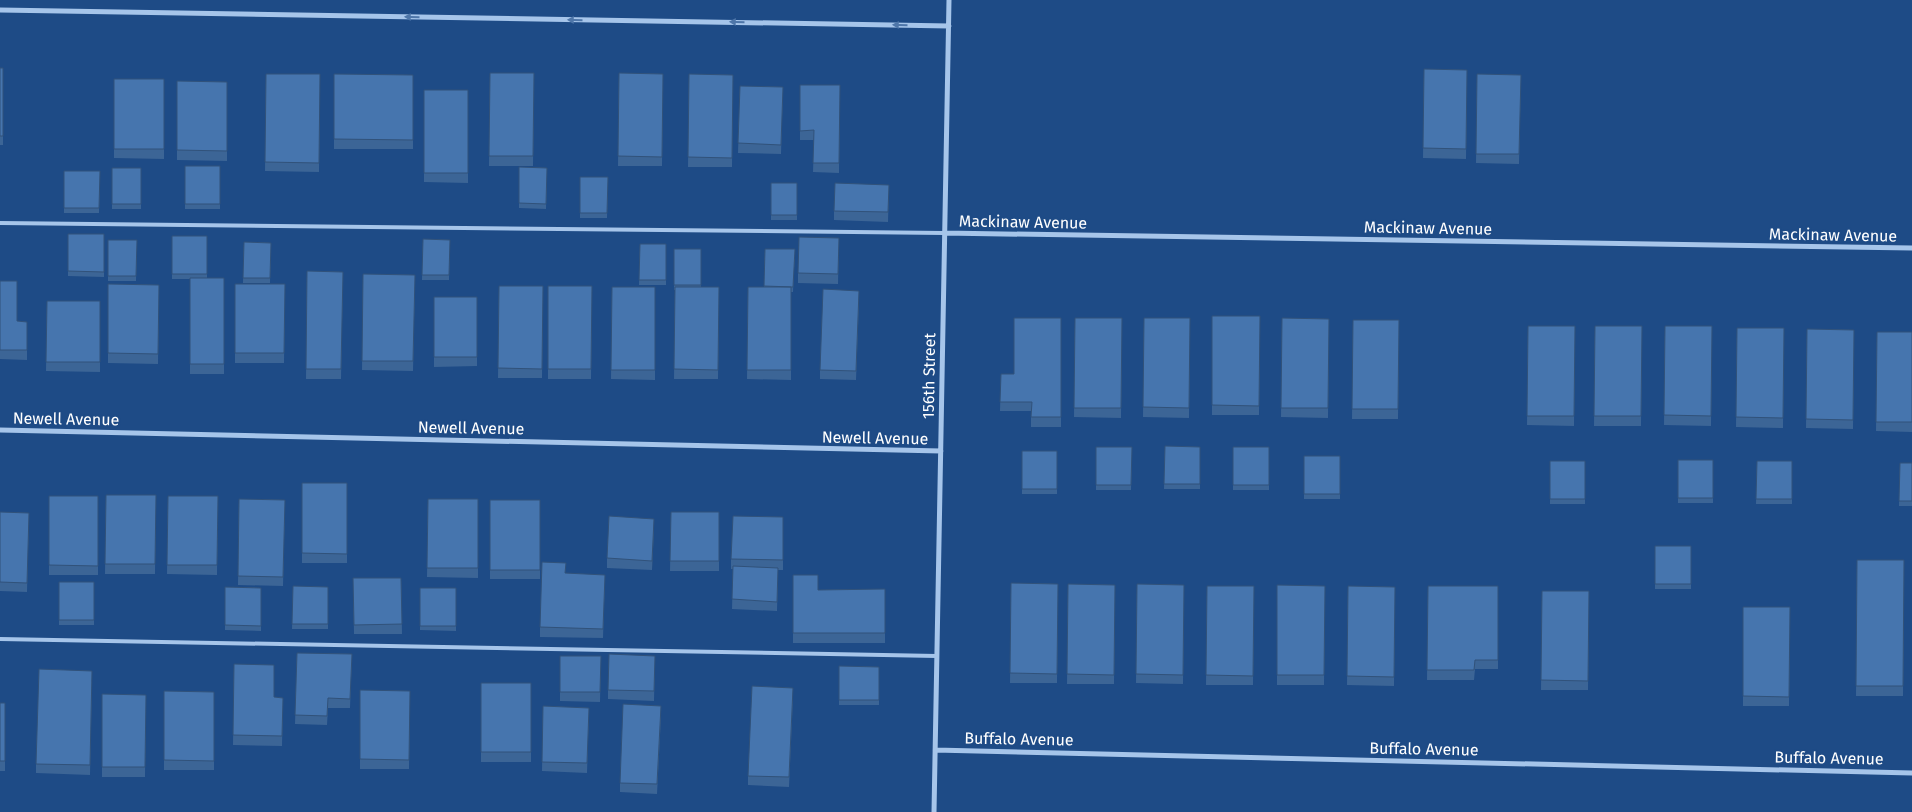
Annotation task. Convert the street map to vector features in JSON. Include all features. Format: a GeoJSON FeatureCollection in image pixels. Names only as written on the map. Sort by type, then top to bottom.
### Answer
{"type":"FeatureCollection","features":[{"type":"Feature","properties":{"kind":"street","name":"156th Street"},"geometry":{"type":"LineString","coordinates":[[934,812],[949,0]]}},
{"type":"Feature","properties":{"kind":"street"},"geometry":{"type":"LineString","coordinates":[[0,10],[948,26]]}},
{"type":"Feature","properties":{"kind":"street","name":"Mackinaw Avenue"},"geometry":{"type":"LineString","coordinates":[[944,234],[1912,248]]}},
{"type":"Feature","properties":{"kind":"street","name":"Newell Avenue"},"geometry":{"type":"LineString","coordinates":[[0,430],[940,452]]}},
{"type":"Feature","properties":{"kind":"street","name":"Buffalo Avenue"},"geometry":{"type":"LineString","coordinates":[[935,750],[1912,773]]}},
{"type":"Feature","properties":{"kind":"lane"},"geometry":{"type":"LineString","coordinates":[[0,223],[944,234]]}},
{"type":"Feature","properties":{"kind":"lane"},"geometry":{"type":"LineString","coordinates":[[0,639],[937,656]]}},
{"type":"Feature","properties":{"kind":"building"},"geometry":{"type":"Polygon","coordinates":[[[0,68],[3,68],[3,136],[0,136],[0,68]]]}},
{"type":"Feature","properties":{"kind":"building"},"geometry":{"type":"Polygon","coordinates":[[[1424,69],[1467,70],[1466,149],[1423,148],[1424,69]]]}},
{"type":"Feature","properties":{"kind":"building"},"geometry":{"type":"Polygon","coordinates":[[[490,73],[534,73],[533,156],[489,156],[490,73]]]}},
{"type":"Feature","properties":{"kind":"building"},"geometry":{"type":"Polygon","coordinates":[[[619,73],[663,74],[662,157],[618,156],[619,73]]]}},
{"type":"Feature","properties":{"kind":"building"},"geometry":{"type":"Polygon","coordinates":[[[266,74],[320,74],[319,163],[265,162],[266,74]]]}},
{"type":"Feature","properties":{"kind":"building"},"geometry":{"type":"Polygon","coordinates":[[[334,74],[413,75],[413,140],[334,139],[334,74]]]}},
{"type":"Feature","properties":{"kind":"building"},"geometry":{"type":"Polygon","coordinates":[[[689,74],[733,75],[732,158],[688,157],[689,74]]]}},
{"type":"Feature","properties":{"kind":"building"},"geometry":{"type":"Polygon","coordinates":[[[1477,74],[1521,75],[1519,154],[1476,154],[1477,74]]]}},
{"type":"Feature","properties":{"kind":"building"},"geometry":{"type":"Polygon","coordinates":[[[114,79],[164,79],[164,149],[114,149],[114,79]]]}},
{"type":"Feature","properties":{"kind":"building"},"geometry":{"type":"Polygon","coordinates":[[[177,81],[227,82],[227,151],[177,150],[177,81]]]}},
{"type":"Feature","properties":{"kind":"building"},"geometry":{"type":"Polygon","coordinates":[[[800,85],[840,85],[839,163],[813,163],[814,130],[800,131],[800,85]]]}},
{"type":"Feature","properties":{"kind":"building"},"geometry":{"type":"Polygon","coordinates":[[[740,86],[783,87],[781,145],[738,143],[740,86]]]}},
{"type":"Feature","properties":{"kind":"building"},"geometry":{"type":"Polygon","coordinates":[[[424,90],[468,90],[468,173],[424,173],[424,90]]]}},
{"type":"Feature","properties":{"kind":"building"},"geometry":{"type":"Polygon","coordinates":[[[185,166],[220,166],[220,204],[185,204],[185,166]]]}},
{"type":"Feature","properties":{"kind":"building"},"geometry":{"type":"Polygon","coordinates":[[[519,167],[547,168],[546,204],[519,203],[519,167]]]}},
{"type":"Feature","properties":{"kind":"building"},"geometry":{"type":"Polygon","coordinates":[[[112,168],[141,168],[141,204],[112,204],[112,168]]]}},
{"type":"Feature","properties":{"kind":"building"},"geometry":{"type":"Polygon","coordinates":[[[64,171],[100,171],[99,208],[64,208],[64,171]]]}},
{"type":"Feature","properties":{"kind":"building"},"geometry":{"type":"Polygon","coordinates":[[[580,177],[608,177],[607,213],[580,213],[580,177]]]}},
{"type":"Feature","properties":{"kind":"building"},"geometry":{"type":"Polygon","coordinates":[[[771,183],[797,183],[797,215],[771,215],[771,183]]]}},
{"type":"Feature","properties":{"kind":"building"},"geometry":{"type":"Polygon","coordinates":[[[835,183],[889,185],[888,212],[834,211],[835,183]]]}},
{"type":"Feature","properties":{"kind":"building"},"geometry":{"type":"Polygon","coordinates":[[[68,234],[104,234],[104,272],[68,271],[68,234]]]}},
{"type":"Feature","properties":{"kind":"building"},"geometry":{"type":"Polygon","coordinates":[[[172,236],[207,236],[207,274],[172,274],[172,236]]]}},
{"type":"Feature","properties":{"kind":"building"},"geometry":{"type":"Polygon","coordinates":[[[799,237],[839,238],[838,274],[798,273],[799,237]]]}},
{"type":"Feature","properties":{"kind":"building"},"geometry":{"type":"Polygon","coordinates":[[[423,239],[450,240],[449,275],[422,275],[423,239]]]}},
{"type":"Feature","properties":{"kind":"building"},"geometry":{"type":"Polygon","coordinates":[[[108,240],[137,240],[136,276],[108,276],[108,240]]]}},
{"type":"Feature","properties":{"kind":"building"},"geometry":{"type":"Polygon","coordinates":[[[244,242],[271,243],[270,278],[243,278],[244,242]]]}},
{"type":"Feature","properties":{"kind":"building"},"geometry":{"type":"Polygon","coordinates":[[[640,244],[666,244],[666,280],[639,280],[640,244]]]}},
{"type":"Feature","properties":{"kind":"building"},"geometry":{"type":"Polygon","coordinates":[[[674,249],[701,249],[701,285],[674,285],[674,249]]]}},
{"type":"Feature","properties":{"kind":"building"},"geometry":{"type":"Polygon","coordinates":[[[765,249],[795,249],[793,287],[764,286],[765,249]]]}},
{"type":"Feature","properties":{"kind":"building"},"geometry":{"type":"Polygon","coordinates":[[[307,271],[343,272],[341,369],[306,369],[307,271]]]}},
{"type":"Feature","properties":{"kind":"building"},"geometry":{"type":"Polygon","coordinates":[[[363,274],[415,275],[413,361],[362,361],[363,274]]]}},
{"type":"Feature","properties":{"kind":"building"},"geometry":{"type":"Polygon","coordinates":[[[190,278],[224,278],[224,364],[190,364],[190,278]]]}},
{"type":"Feature","properties":{"kind":"building"},"geometry":{"type":"Polygon","coordinates":[[[0,281],[17,281],[17,321],[27,322],[27,350],[0,350],[0,281]]]}},
{"type":"Feature","properties":{"kind":"building"},"geometry":{"type":"Polygon","coordinates":[[[108,284],[159,285],[158,354],[108,353],[108,284]]]}},
{"type":"Feature","properties":{"kind":"building"},"geometry":{"type":"Polygon","coordinates":[[[235,284],[285,284],[284,353],[235,353],[235,284]]]}},
{"type":"Feature","properties":{"kind":"building"},"geometry":{"type":"Polygon","coordinates":[[[499,286],[543,286],[542,369],[498,368],[499,286]]]}},
{"type":"Feature","properties":{"kind":"building"},"geometry":{"type":"Polygon","coordinates":[[[548,286],[592,286],[591,369],[548,369],[548,286]]]}},
{"type":"Feature","properties":{"kind":"building"},"geometry":{"type":"Polygon","coordinates":[[[612,287],[655,287],[655,370],[611,370],[612,287]]]}},
{"type":"Feature","properties":{"kind":"building"},"geometry":{"type":"Polygon","coordinates":[[[675,287],[719,287],[718,370],[674,369],[675,287]]]}},
{"type":"Feature","properties":{"kind":"building"},"geometry":{"type":"Polygon","coordinates":[[[748,287],[791,287],[791,370],[747,370],[748,287]]]}},
{"type":"Feature","properties":{"kind":"building"},"geometry":{"type":"Polygon","coordinates":[[[823,289],[859,291],[856,371],[820,370],[823,289]]]}},
{"type":"Feature","properties":{"kind":"building"},"geometry":{"type":"Polygon","coordinates":[[[434,297],[477,297],[477,357],[434,357],[434,297]]]}},
{"type":"Feature","properties":{"kind":"building"},"geometry":{"type":"Polygon","coordinates":[[[47,301],[100,301],[100,362],[46,362],[47,301]]]}},
{"type":"Feature","properties":{"kind":"building"},"geometry":{"type":"Polygon","coordinates":[[[1212,316],[1260,316],[1259,406],[1212,405],[1212,316]]]}},
{"type":"Feature","properties":{"kind":"building"},"geometry":{"type":"Polygon","coordinates":[[[1014,318],[1061,318],[1061,417],[1031,417],[1032,402],[1000,402],[1001,374],[1014,374],[1014,318]]]}},
{"type":"Feature","properties":{"kind":"building"},"geometry":{"type":"Polygon","coordinates":[[[1075,318],[1122,318],[1121,408],[1074,408],[1075,318]]]}},
{"type":"Feature","properties":{"kind":"building"},"geometry":{"type":"Polygon","coordinates":[[[1144,318],[1190,318],[1189,408],[1143,407],[1144,318]]]}},
{"type":"Feature","properties":{"kind":"building"},"geometry":{"type":"Polygon","coordinates":[[[1282,318],[1329,319],[1328,408],[1281,408],[1282,318]]]}},
{"type":"Feature","properties":{"kind":"building"},"geometry":{"type":"Polygon","coordinates":[[[1353,320],[1399,320],[1398,409],[1352,409],[1353,320]]]}},
{"type":"Feature","properties":{"kind":"building"},"geometry":{"type":"Polygon","coordinates":[[[1528,326],[1575,326],[1574,416],[1527,416],[1528,326]]]}},
{"type":"Feature","properties":{"kind":"building"},"geometry":{"type":"Polygon","coordinates":[[[1595,326],[1642,326],[1641,416],[1594,416],[1595,326]]]}},
{"type":"Feature","properties":{"kind":"building"},"geometry":{"type":"Polygon","coordinates":[[[1665,326],[1712,326],[1711,416],[1664,415],[1665,326]]]}},
{"type":"Feature","properties":{"kind":"building"},"geometry":{"type":"Polygon","coordinates":[[[1737,328],[1784,328],[1783,418],[1736,417],[1737,328]]]}},
{"type":"Feature","properties":{"kind":"building"},"geometry":{"type":"Polygon","coordinates":[[[1807,329],[1854,330],[1853,420],[1806,419],[1807,329]]]}},
{"type":"Feature","properties":{"kind":"building"},"geometry":{"type":"Polygon","coordinates":[[[1877,332],[1912,332],[1912,422],[1876,422],[1877,332]]]}},
{"type":"Feature","properties":{"kind":"building"},"geometry":{"type":"Polygon","coordinates":[[[1165,446],[1200,447],[1200,484],[1164,484],[1165,446]]]}},
{"type":"Feature","properties":{"kind":"building"},"geometry":{"type":"Polygon","coordinates":[[[1096,447],[1132,447],[1131,485],[1096,485],[1096,447]]]}},
{"type":"Feature","properties":{"kind":"building"},"geometry":{"type":"Polygon","coordinates":[[[1233,447],[1269,447],[1269,485],[1233,485],[1233,447]]]}},
{"type":"Feature","properties":{"kind":"building"},"geometry":{"type":"Polygon","coordinates":[[[1022,451],[1057,451],[1057,489],[1022,489],[1022,451]]]}},
{"type":"Feature","properties":{"kind":"building"},"geometry":{"type":"Polygon","coordinates":[[[1304,456],[1340,456],[1340,494],[1304,494],[1304,456]]]}},
{"type":"Feature","properties":{"kind":"building"},"geometry":{"type":"Polygon","coordinates":[[[1678,460],[1713,460],[1713,498],[1678,498],[1678,460]]]}},
{"type":"Feature","properties":{"kind":"building"},"geometry":{"type":"Polygon","coordinates":[[[1550,461],[1585,461],[1585,499],[1550,499],[1550,461]]]}},
{"type":"Feature","properties":{"kind":"building"},"geometry":{"type":"Polygon","coordinates":[[[1757,461],[1792,461],[1792,499],[1756,499],[1757,461]]]}},
{"type":"Feature","properties":{"kind":"building"},"geometry":{"type":"Polygon","coordinates":[[[1900,463],[1912,463],[1912,501],[1899,501],[1900,463]]]}},
{"type":"Feature","properties":{"kind":"building"},"geometry":{"type":"Polygon","coordinates":[[[302,483],[347,483],[347,554],[302,553],[302,483]]]}},
{"type":"Feature","properties":{"kind":"building"},"geometry":{"type":"Polygon","coordinates":[[[106,495],[156,495],[155,564],[105,564],[106,495]]]}},
{"type":"Feature","properties":{"kind":"building"},"geometry":{"type":"Polygon","coordinates":[[[49,496],[98,496],[98,566],[49,565],[49,496]]]}},
{"type":"Feature","properties":{"kind":"building"},"geometry":{"type":"Polygon","coordinates":[[[168,496],[218,496],[217,565],[167,565],[168,496]]]}},
{"type":"Feature","properties":{"kind":"building"},"geometry":{"type":"Polygon","coordinates":[[[239,499],[285,500],[283,577],[238,576],[239,499]]]}},
{"type":"Feature","properties":{"kind":"building"},"geometry":{"type":"Polygon","coordinates":[[[428,499],[478,499],[478,568],[427,568],[428,499]]]}},
{"type":"Feature","properties":{"kind":"building"},"geometry":{"type":"Polygon","coordinates":[[[490,500],[540,500],[540,570],[490,570],[490,500]]]}},
{"type":"Feature","properties":{"kind":"building"},"geometry":{"type":"Polygon","coordinates":[[[0,512],[29,513],[27,583],[0,582],[0,512]]]}},
{"type":"Feature","properties":{"kind":"building"},"geometry":{"type":"Polygon","coordinates":[[[671,512],[719,512],[719,561],[670,561],[671,512]]]}},
{"type":"Feature","properties":{"kind":"building"},"geometry":{"type":"Polygon","coordinates":[[[609,516],[654,519],[652,561],[607,558],[609,516]]]}},
{"type":"Feature","properties":{"kind":"building"},"geometry":{"type":"Polygon","coordinates":[[[733,516],[783,517],[783,560],[731,559],[733,516]]]}},
{"type":"Feature","properties":{"kind":"building"},"geometry":{"type":"Polygon","coordinates":[[[1655,546],[1691,546],[1691,584],[1655,584],[1655,546]]]}},
{"type":"Feature","properties":{"kind":"building"},"geometry":{"type":"Polygon","coordinates":[[[1857,560],[1904,560],[1903,686],[1856,686],[1857,560]]]}},
{"type":"Feature","properties":{"kind":"building"},"geometry":{"type":"Polygon","coordinates":[[[542,562],[566,563],[565,573],[605,575],[603,629],[540,627],[542,562]]]}},
{"type":"Feature","properties":{"kind":"building"},"geometry":{"type":"Polygon","coordinates":[[[733,566],[778,568],[777,602],[732,599],[733,566]]]}},
{"type":"Feature","properties":{"kind":"building"},"geometry":{"type":"Polygon","coordinates":[[[793,575],[818,575],[818,590],[885,589],[885,633],[793,633],[793,575]]]}},
{"type":"Feature","properties":{"kind":"building"},"geometry":{"type":"Polygon","coordinates":[[[353,578],[401,578],[402,624],[354,625],[353,578]]]}},
{"type":"Feature","properties":{"kind":"building"},"geometry":{"type":"Polygon","coordinates":[[[59,582],[94,582],[94,620],[59,620],[59,582]]]}},
{"type":"Feature","properties":{"kind":"building"},"geometry":{"type":"Polygon","coordinates":[[[1011,583],[1058,584],[1057,674],[1010,673],[1011,583]]]}},
{"type":"Feature","properties":{"kind":"building"},"geometry":{"type":"Polygon","coordinates":[[[1068,584],[1115,585],[1114,675],[1067,674],[1068,584]]]}},
{"type":"Feature","properties":{"kind":"building"},"geometry":{"type":"Polygon","coordinates":[[[1137,584],[1184,585],[1183,675],[1136,674],[1137,584]]]}},
{"type":"Feature","properties":{"kind":"building"},"geometry":{"type":"Polygon","coordinates":[[[1277,585],[1325,586],[1324,675],[1277,675],[1277,585]]]}},
{"type":"Feature","properties":{"kind":"building"},"geometry":{"type":"Polygon","coordinates":[[[293,586],[328,587],[328,624],[292,624],[293,586]]]}},
{"type":"Feature","properties":{"kind":"building"},"geometry":{"type":"Polygon","coordinates":[[[1207,586],[1254,586],[1253,676],[1206,675],[1207,586]]]}},
{"type":"Feature","properties":{"kind":"building"},"geometry":{"type":"Polygon","coordinates":[[[1348,586],[1395,587],[1394,677],[1347,676],[1348,586]]]}},
{"type":"Feature","properties":{"kind":"building"},"geometry":{"type":"Polygon","coordinates":[[[1428,586],[1498,586],[1498,660],[1475,660],[1474,670],[1427,670],[1428,586]]]}},
{"type":"Feature","properties":{"kind":"building"},"geometry":{"type":"Polygon","coordinates":[[[225,587],[261,588],[261,626],[225,625],[225,587]]]}},
{"type":"Feature","properties":{"kind":"building"},"geometry":{"type":"Polygon","coordinates":[[[420,588],[456,588],[456,626],[420,626],[420,588]]]}},
{"type":"Feature","properties":{"kind":"building"},"geometry":{"type":"Polygon","coordinates":[[[1542,591],[1589,591],[1588,681],[1541,680],[1542,591]]]}},
{"type":"Feature","properties":{"kind":"building"},"geometry":{"type":"Polygon","coordinates":[[[1743,607],[1790,607],[1789,697],[1743,696],[1743,607]]]}},
{"type":"Feature","properties":{"kind":"building"},"geometry":{"type":"Polygon","coordinates":[[[297,653],[352,654],[350,699],[328,698],[327,716],[295,715],[297,653]]]}},
{"type":"Feature","properties":{"kind":"building"},"geometry":{"type":"Polygon","coordinates":[[[609,654],[655,656],[654,691],[608,690],[609,654]]]}},
{"type":"Feature","properties":{"kind":"building"},"geometry":{"type":"Polygon","coordinates":[[[560,656],[601,656],[600,692],[560,692],[560,656]]]}},
{"type":"Feature","properties":{"kind":"building"},"geometry":{"type":"Polygon","coordinates":[[[234,664],[274,665],[274,697],[283,698],[282,736],[233,735],[234,664]]]}},
{"type":"Feature","properties":{"kind":"building"},"geometry":{"type":"Polygon","coordinates":[[[839,666],[879,667],[879,700],[839,700],[839,666]]]}},
{"type":"Feature","properties":{"kind":"building"},"geometry":{"type":"Polygon","coordinates":[[[39,669],[92,671],[90,765],[36,764],[39,669]]]}},
{"type":"Feature","properties":{"kind":"building"},"geometry":{"type":"Polygon","coordinates":[[[481,683],[531,683],[531,752],[481,752],[481,683]]]}},
{"type":"Feature","properties":{"kind":"building"},"geometry":{"type":"Polygon","coordinates":[[[752,686],[793,688],[789,777],[748,776],[752,686]]]}},
{"type":"Feature","properties":{"kind":"building"},"geometry":{"type":"Polygon","coordinates":[[[360,690],[410,691],[409,760],[360,759],[360,690]]]}},
{"type":"Feature","properties":{"kind":"building"},"geometry":{"type":"Polygon","coordinates":[[[164,691],[214,692],[214,761],[164,760],[164,691]]]}},
{"type":"Feature","properties":{"kind":"building"},"geometry":{"type":"Polygon","coordinates":[[[102,694],[146,695],[145,767],[102,767],[102,694]]]}},
{"type":"Feature","properties":{"kind":"building"},"geometry":{"type":"Polygon","coordinates":[[[0,703],[5,703],[5,761],[0,761],[0,703]]]}},
{"type":"Feature","properties":{"kind":"building"},"geometry":{"type":"Polygon","coordinates":[[[623,704],[661,706],[657,784],[620,783],[623,704]]]}},
{"type":"Feature","properties":{"kind":"building"},"geometry":{"type":"Polygon","coordinates":[[[543,706],[589,708],[587,763],[542,762],[543,706]]]}}]}
